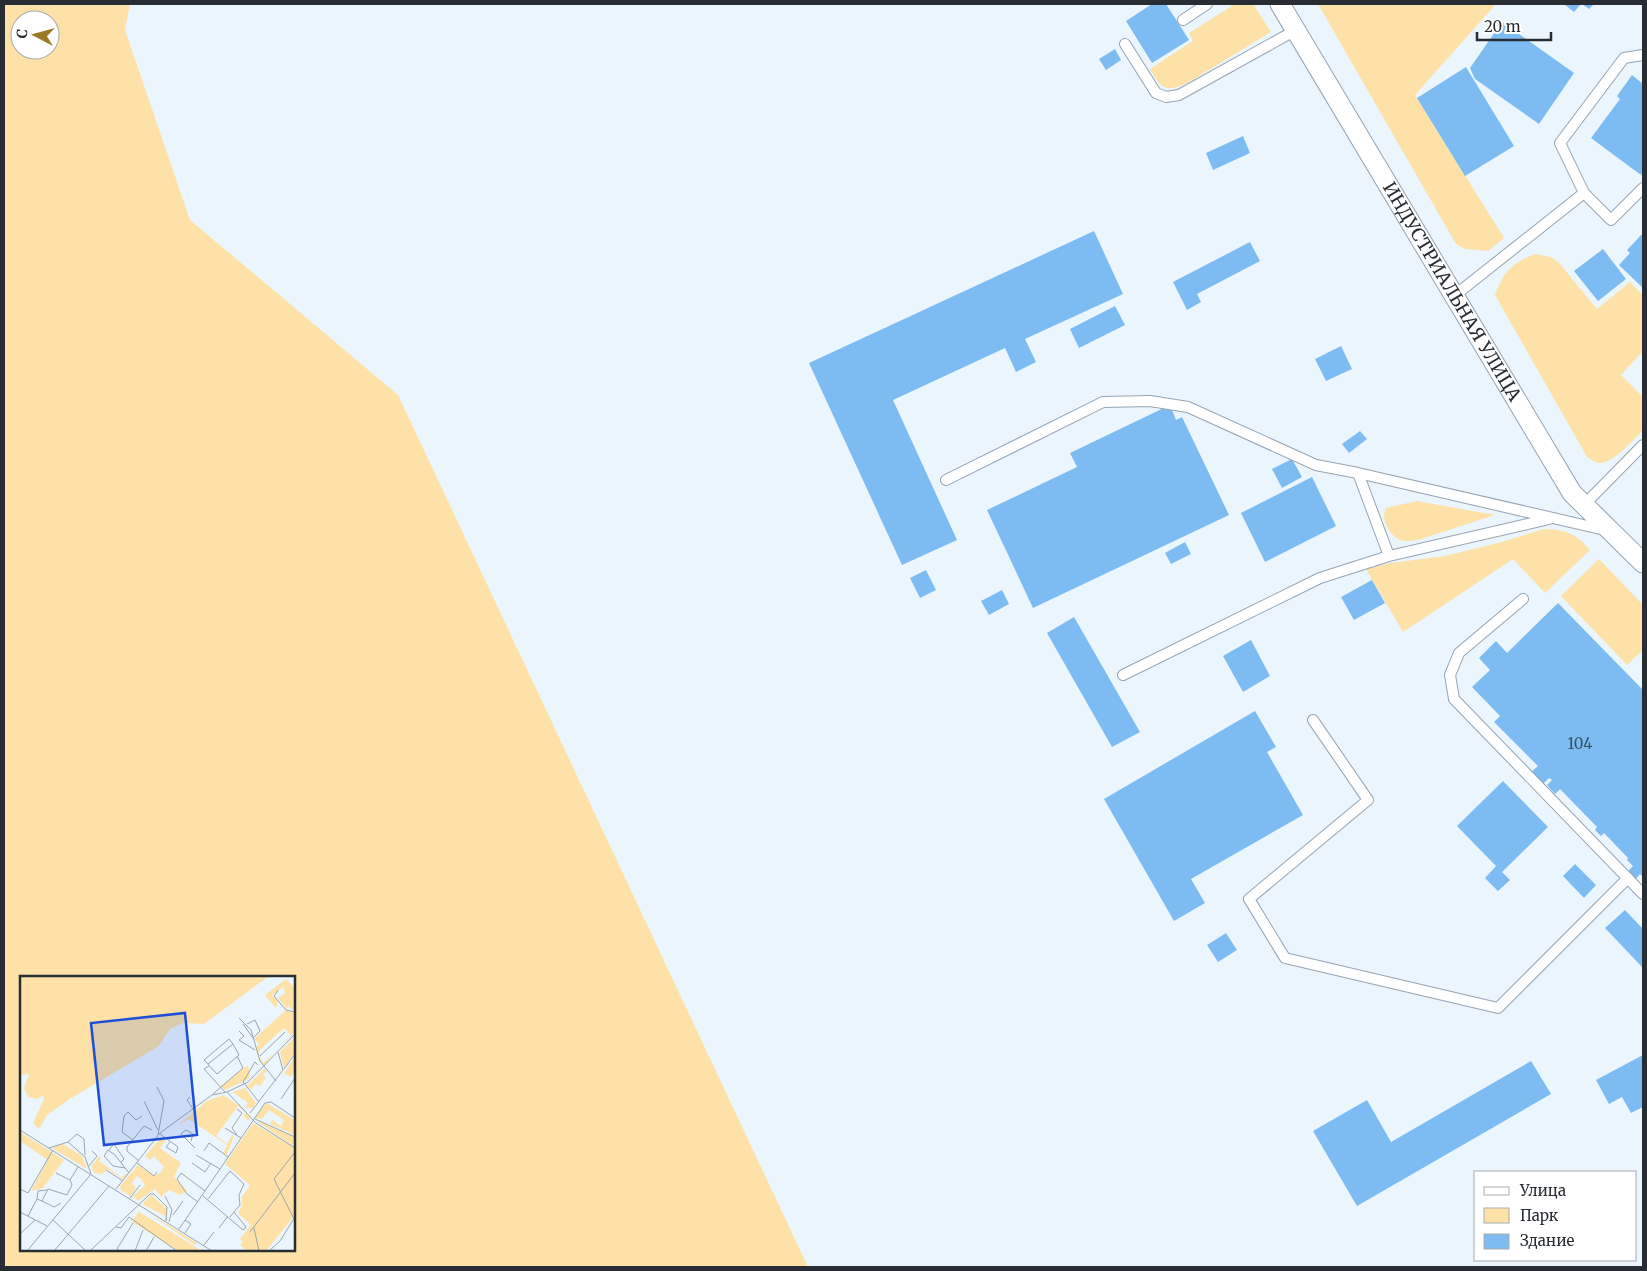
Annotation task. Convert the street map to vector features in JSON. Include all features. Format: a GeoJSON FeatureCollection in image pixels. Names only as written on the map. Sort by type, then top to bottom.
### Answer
{"type":"FeatureCollection","features":[{"type":"Feature","properties":{"kind":"street","name":"ИНДУСТРИАЛЬНАЯ УЛИЦА"},"geometry":{"type":"LineString","coordinates":[[1280,4],[1572,493],[1643,563]]}},
{"type":"Feature","properties":{"kind":"lane"},"geometry":{"type":"LineString","coordinates":[[1183,20],[1208,4]]}},
{"type":"Feature","properties":{"kind":"lane"},"geometry":{"type":"LineString","coordinates":[[1125,44],[1156,93],[1166,97],[1179,96],[1296,30]]}},
{"type":"Feature","properties":{"kind":"lane"},"geometry":{"type":"LineString","coordinates":[[1643,55],[1624,58],[1560,143],[1584,193],[1611,220],[1643,188]]}},
{"type":"Feature","properties":{"kind":"lane"},"geometry":{"type":"LineString","coordinates":[[1454,296],[1584,193]]}},
{"type":"Feature","properties":{"kind":"lane"},"geometry":{"type":"LineString","coordinates":[[946,480],[1103,402],[1150,401],[1188,407],[1316,465],[1611,531]]}},
{"type":"Feature","properties":{"kind":"lane"},"geometry":{"type":"LineString","coordinates":[[1584,505],[1643,445]]}},
{"type":"Feature","properties":{"kind":"lane"},"geometry":{"type":"LineString","coordinates":[[1358,473],[1389,556]]}},
{"type":"Feature","properties":{"kind":"lane"},"geometry":{"type":"LineString","coordinates":[[1123,674],[1320,578],[1389,556],[1553,518]]}},
{"type":"Feature","properties":{"kind":"lane"},"geometry":{"type":"LineString","coordinates":[[1523,599],[1458,653],[1450,675],[1454,700],[1643,894]]}},
{"type":"Feature","properties":{"kind":"lane"},"geometry":{"type":"LineString","coordinates":[[1314,720],[1368,800],[1249,899],[1285,958],[1498,1008],[1628,878]]}},
{"type":"Feature","properties":{"kind":"green space"},"geometry":{"type":"Polygon","coordinates":[[[4,4],[130,4],[125,30],[190,220],[398,395],[808,1267],[4,1267],[4,4]]]}},
{"type":"Feature","properties":{"kind":"green space"},"geometry":{"type":"Polygon","coordinates":[[[1235,4],[1253,4],[1271,32],[1189,82],[1175,88],[1165,88],[1150,69],[1193,41],[1189,33],[1235,4]]]}},
{"type":"Feature","properties":{"kind":"green space"},"geometry":{"type":"Polygon","coordinates":[[[1318,4],[1496,4],[1415,95],[1504,238],[1488,251],[1465,249],[1456,244],[1318,4]]]}},
{"type":"Feature","properties":{"kind":"green space"},"geometry":{"type":"Polygon","coordinates":[[[1535,254],[1551,257],[1560,264],[1597,309],[1630,282],[1643,296],[1643,351],[1621,375],[1643,397],[1643,430],[1622,451],[1604,463],[1597,463],[1587,457],[1495,295],[1509,269],[1535,254]]]}},
{"type":"Feature","properties":{"kind":"green space"},"geometry":{"type":"Polygon","coordinates":[[[1417,501],[1495,515],[1418,540],[1405,541],[1398,539],[1386,525],[1384,512],[1386,508],[1417,501]]]}},
{"type":"Feature","properties":{"kind":"green space"},"geometry":{"type":"Polygon","coordinates":[[[1545,529],[1559,530],[1570,534],[1580,540],[1590,550],[1545,593],[1513,559],[1403,632],[1366,569],[1391,563],[1445,556],[1545,529]]]}},
{"type":"Feature","properties":{"kind":"green space"},"geometry":{"type":"Polygon","coordinates":[[[1599,559],[1643,605],[1643,650],[1627,665],[1561,596],[1599,559]]]}},
{"type":"Feature","properties":{"kind":"building"},"geometry":{"type":"Polygon","coordinates":[[[1152,4],[1166,4],[1189,40],[1152,63],[1126,21],[1152,4]]]}},
{"type":"Feature","properties":{"kind":"building"},"geometry":{"type":"Polygon","coordinates":[[[1564,4],[1581,4],[1574,12],[1564,4]]]}},
{"type":"Feature","properties":{"kind":"building"},"geometry":{"type":"Polygon","coordinates":[[[1582,4],[1594,4],[1589,9],[1582,4]]]}},
{"type":"Feature","properties":{"kind":"building"},"geometry":{"type":"Polygon","coordinates":[[[1502,22],[1574,73],[1539,124],[1475,79],[1470,68],[1502,22]]]}},
{"type":"Feature","properties":{"kind":"building"},"geometry":{"type":"Polygon","coordinates":[[[1115,49],[1121,60],[1106,70],[1099,59],[1115,49]]]}},
{"type":"Feature","properties":{"kind":"building"},"geometry":{"type":"Polygon","coordinates":[[[1466,67],[1514,146],[1465,176],[1417,98],[1466,67]]]}},
{"type":"Feature","properties":{"kind":"building"},"geometry":{"type":"Polygon","coordinates":[[[1632,75],[1643,84],[1643,171],[1641,175],[1591,138],[1620,99],[1617,96],[1632,75]]]}},
{"type":"Feature","properties":{"kind":"building"},"geometry":{"type":"Polygon","coordinates":[[[1243,136],[1250,153],[1213,170],[1206,153],[1243,136]]]}},
{"type":"Feature","properties":{"kind":"building"},"geometry":{"type":"Polygon","coordinates":[[[1094,231],[1123,294],[1025,339],[1036,362],[1016,372],[1005,348],[893,400],[957,540],[902,565],[809,363],[1094,231]]]}},
{"type":"Feature","properties":{"kind":"building"},"geometry":{"type":"Polygon","coordinates":[[[1643,233],[1643,288],[1619,265],[1630,253],[1627,250],[1643,233]]]}},
{"type":"Feature","properties":{"kind":"building"},"geometry":{"type":"Polygon","coordinates":[[[1250,242],[1260,261],[1197,294],[1201,302],[1187,310],[1173,282],[1250,242]]]}},
{"type":"Feature","properties":{"kind":"building"},"geometry":{"type":"Polygon","coordinates":[[[1603,249],[1626,279],[1598,301],[1574,271],[1603,249]]]}},
{"type":"Feature","properties":{"kind":"building"},"geometry":{"type":"Polygon","coordinates":[[[1115,306],[1125,325],[1079,348],[1070,329],[1115,306]]]}},
{"type":"Feature","properties":{"kind":"building"},"geometry":{"type":"Polygon","coordinates":[[[1341,346],[1352,369],[1326,381],[1315,359],[1341,346]]]}},
{"type":"Feature","properties":{"kind":"building"},"geometry":{"type":"Polygon","coordinates":[[[1170,405],[1176,420],[1182,417],[1229,515],[1033,608],[987,510],[1077,467],[1070,453],[1170,405]]]}},
{"type":"Feature","properties":{"kind":"building"},"geometry":{"type":"Polygon","coordinates":[[[1360,431],[1367,439],[1349,453],[1342,444],[1360,431]]]}},
{"type":"Feature","properties":{"kind":"building"},"geometry":{"type":"Polygon","coordinates":[[[1292,459],[1302,477],[1282,488],[1272,469],[1292,459]]]}},
{"type":"Feature","properties":{"kind":"building"},"geometry":{"type":"Polygon","coordinates":[[[1312,477],[1336,526],[1265,562],[1241,513],[1312,477]]]}},
{"type":"Feature","properties":{"kind":"building"},"geometry":{"type":"Polygon","coordinates":[[[1185,542],[1191,554],[1171,564],[1165,553],[1185,542]]]}},
{"type":"Feature","properties":{"kind":"building"},"geometry":{"type":"Polygon","coordinates":[[[926,570],[936,590],[920,598],[910,578],[926,570]]]}},
{"type":"Feature","properties":{"kind":"building"},"geometry":{"type":"Polygon","coordinates":[[[1372,580],[1385,603],[1354,620],[1341,597],[1372,580]]]}},
{"type":"Feature","properties":{"kind":"building"},"geometry":{"type":"Polygon","coordinates":[[[1002,590],[1009,604],[989,615],[981,601],[1002,590]]]}},
{"type":"Feature","properties":{"kind":"building"},"geometry":{"type":"Polygon","coordinates":[[[1558,603],[1643,690],[1643,877],[1640,874],[1635,880],[1627,872],[1633,866],[1627,860],[1628,858],[1604,833],[1601,836],[1595,830],[1597,827],[1560,789],[1555,794],[1547,785],[1552,780],[1549,778],[1542,785],[1530,773],[1538,766],[1494,722],[1500,716],[1472,687],[1490,670],[1479,658],[1496,641],[1507,653],[1558,603]]]}},
{"type":"Feature","properties":{"kind":"building"},"geometry":{"type":"Polygon","coordinates":[[[1074,617],[1140,732],[1112,747],[1047,633],[1074,617]]]}},
{"type":"Feature","properties":{"kind":"building"},"geometry":{"type":"Polygon","coordinates":[[[1251,640],[1270,676],[1243,692],[1223,656],[1251,640]]]}},
{"type":"Feature","properties":{"kind":"building"},"geometry":{"type":"Polygon","coordinates":[[[1255,711],[1276,747],[1267,752],[1303,815],[1191,879],[1205,903],[1174,921],[1104,799],[1255,711]]]}},
{"type":"Feature","properties":{"kind":"building"},"geometry":{"type":"Polygon","coordinates":[[[1503,781],[1548,827],[1502,872],[1510,880],[1498,891],[1485,878],[1496,866],[1457,826],[1503,781]]]}},
{"type":"Feature","properties":{"kind":"building"},"geometry":{"type":"Polygon","coordinates":[[[1575,864],[1596,885],[1584,898],[1563,876],[1575,864]]]}},
{"type":"Feature","properties":{"kind":"building"},"geometry":{"type":"Polygon","coordinates":[[[1625,910],[1643,929],[1643,968],[1605,928],[1625,910]]]}},
{"type":"Feature","properties":{"kind":"building"},"geometry":{"type":"Polygon","coordinates":[[[1226,933],[1237,950],[1218,962],[1207,945],[1226,933]]]}},
{"type":"Feature","properties":{"kind":"building"},"geometry":{"type":"Polygon","coordinates":[[[1643,1055],[1643,1107],[1631,1113],[1622,1097],[1609,1104],[1596,1080],[1643,1055]]]}},
{"type":"Feature","properties":{"kind":"building"},"geometry":{"type":"Polygon","coordinates":[[[1531,1061],[1551,1094],[1357,1206],[1313,1131],[1367,1100],[1391,1142],[1531,1061]]]}}]}
